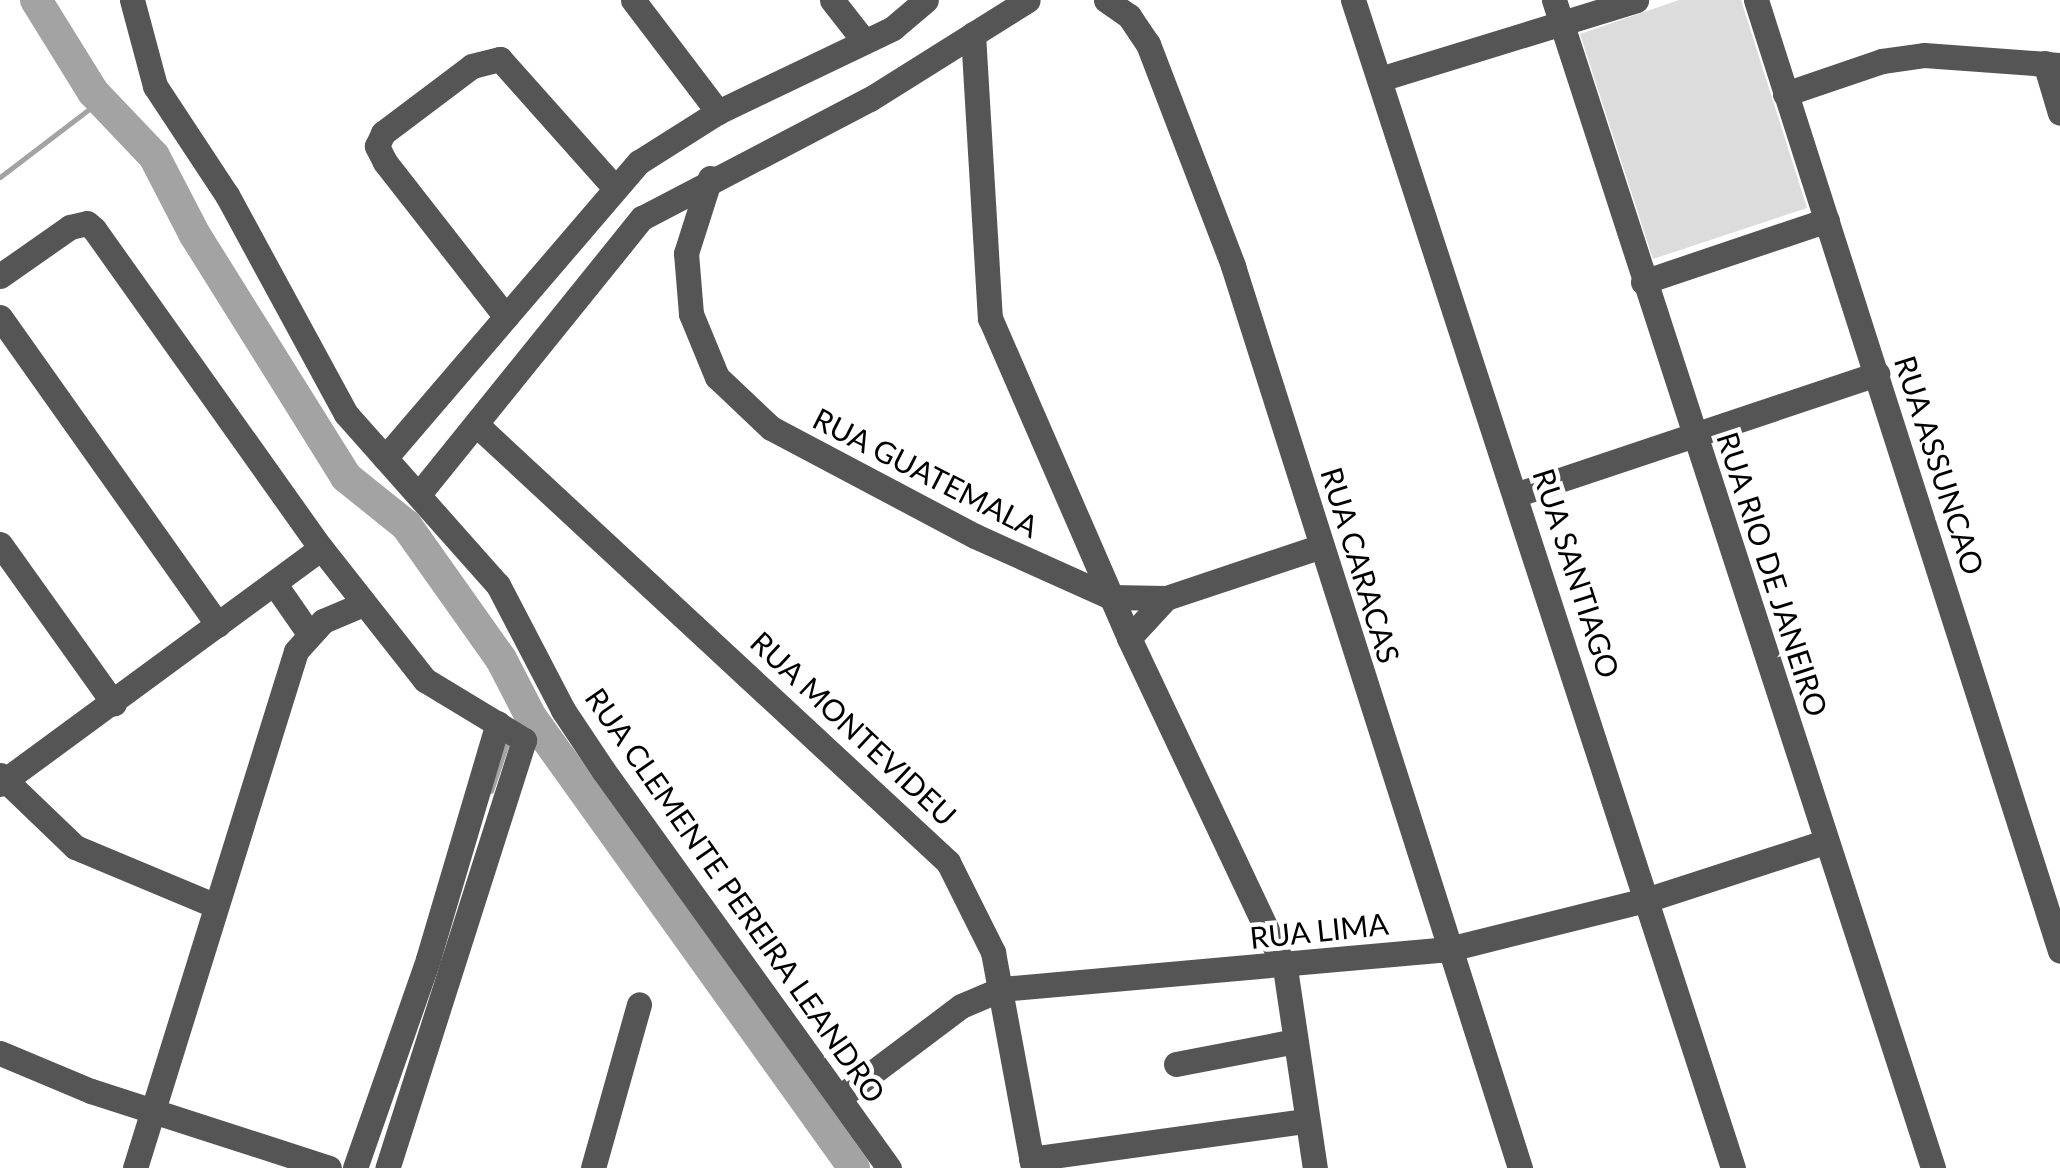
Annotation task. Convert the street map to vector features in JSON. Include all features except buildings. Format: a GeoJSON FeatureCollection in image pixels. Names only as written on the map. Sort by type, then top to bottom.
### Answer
{"type":"FeatureCollection","features":[{"type":"Feature","properties":{"kind":"street","name":"RUA CLEMENTE PEREIRA LEANDRO"},"geometry":{"type":"LineString","coordinates":[[132,0],[156,86],[228,194],[346,414],[385,458],[398,480],[419,494],[498,585],[563,710],[889,1168]]}},
{"type":"Feature","properties":{"kind":"street"},"geometry":{"type":"LineString","coordinates":[[633,0],[718,112]]}},
{"type":"Feature","properties":{"kind":"street"},"geometry":{"type":"LineString","coordinates":[[832,0],[864,42]]}},
{"type":"Feature","properties":{"kind":"street"},"geometry":{"type":"LineString","coordinates":[[385,458],[614,187],[658,147],[718,112],[864,42],[926,0]]}},
{"type":"Feature","properties":{"kind":"street"},"geometry":{"type":"LineString","coordinates":[[419,494],[478,426],[628,230],[710,178],[870,99],[1028,0]]}},
{"type":"Feature","properties":{"kind":"street","name":"RUA CARACAS"},"geometry":{"type":"LineString","coordinates":[[1106,0],[1139,28],[1156,60],[1234,266],[1520,1168]]}},
{"type":"Feature","properties":{"kind":"street","name":"RUA SANTIAGO"},"geometry":{"type":"LineString","coordinates":[[1354,0],[1518,494],[1733,1168]]}},
{"type":"Feature","properties":{"kind":"street","name":"RUA RIO DE JANEIRO"},"geometry":{"type":"LineString","coordinates":[[1554,0],[1933,1168]]}},
{"type":"Feature","properties":{"kind":"street"},"geometry":{"type":"LineString","coordinates":[[1380,79],[1563,26],[1588,8],[1636,0]]}},
{"type":"Feature","properties":{"kind":"street","name":"RUA ASSUNCAO"},"geometry":{"type":"LineString","coordinates":[[1756,0],[2060,950]]}},
{"type":"Feature","properties":{"kind":"street"},"geometry":{"type":"LineString","coordinates":[[974,34],[983,284],[990,318],[1129,638],[1285,968],[1315,1168]]}},
{"type":"Feature","properties":{"kind":"street"},"geometry":{"type":"LineString","coordinates":[[1785,94],[1924,55],[2052,64],[2060,113]]}},
{"type":"Feature","properties":{"kind":"street"},"geometry":{"type":"LineString","coordinates":[[506,317],[385,162],[376,146],[383,132],[481,61],[500,60],[614,187]]}},
{"type":"Feature","properties":{"kind":"street","name":"RUA GUATEMALA"},"geometry":{"type":"LineString","coordinates":[[710,178],[693,219],[685,278],[702,346],[734,397],[771,428],[855,475],[1111,597],[1166,598],[1321,546]]}},
{"type":"Feature","properties":{"kind":"street"},"geometry":{"type":"LineString","coordinates":[[1643,282],[1827,220]]}},
{"type":"Feature","properties":{"kind":"street"},"geometry":{"type":"LineString","coordinates":[[0,276],[70,227],[87,223],[322,548],[425,680],[510,730]]}},
{"type":"Feature","properties":{"kind":"street"},"geometry":{"type":"LineString","coordinates":[[0,317],[218,624]]}},
{"type":"Feature","properties":{"kind":"street"},"geometry":{"type":"LineString","coordinates":[[1518,494],[1877,374]]}},
{"type":"Feature","properties":{"kind":"street","name":"RUA MONTEVIDEU"},"geometry":{"type":"LineString","coordinates":[[478,426],[930,842],[981,920],[1002,989],[1032,1164]]}},
{"type":"Feature","properties":{"kind":"street"},"geometry":{"type":"LineString","coordinates":[[0,544],[114,704]]}},
{"type":"Feature","properties":{"kind":"street"},"geometry":{"type":"LineString","coordinates":[[216,906],[74,847],[1,780],[114,704],[322,548]]}},
{"type":"Feature","properties":{"kind":"street"},"geometry":{"type":"LineString","coordinates":[[274,583],[308,632]]}},
{"type":"Feature","properties":{"kind":"street"},"geometry":{"type":"LineString","coordinates":[[1129,638],[1166,598]]}},
{"type":"Feature","properties":{"kind":"street"},"geometry":{"type":"LineString","coordinates":[[135,1168],[288,673],[308,632],[364,604]]}},
{"type":"Feature","properties":{"kind":"street"},"geometry":{"type":"LineString","coordinates":[[355,1168],[510,730]]}},
{"type":"Feature","properties":{"kind":"street"},"geometry":{"type":"LineString","coordinates":[[387,1168],[510,730]]}},
{"type":"Feature","properties":{"kind":"street","name":"RUA LIMA"},"geometry":{"type":"LineString","coordinates":[[840,1098],[961,1006],[1002,989],[1285,968],[1449,949],[1646,900],[1825,842]]}},
{"type":"Feature","properties":{"kind":"street"},"geometry":{"type":"LineString","coordinates":[[593,1168],[640,1004]]}},
{"type":"Feature","properties":{"kind":"street"},"geometry":{"type":"LineString","coordinates":[[1176,1064],[1295,1041]]}},
{"type":"Feature","properties":{"kind":"street"},"geometry":{"type":"LineString","coordinates":[[0,1054],[328,1168]]}},
{"type":"Feature","properties":{"kind":"street"},"geometry":{"type":"LineString","coordinates":[[1032,1164],[1305,1120]]}},
{"type":"Feature","properties":{"kind":"shaded area"},"geometry":{"type":"Polygon","coordinates":[[[1679,0],[1741,0],[1807,208],[1653,259],[1580,34],[1679,0]]]}},
{"type":"Feature","properties":{"kind":"waterway"},"geometry":{"type":"LineString","coordinates":[[36,0],[93,92],[154,156],[195,235],[346,477],[406,525],[501,659],[531,717],[854,1168]]}},
{"type":"Feature","properties":{"kind":"waterway"},"geometry":{"type":"LineString","coordinates":[[0,177],[101,100]]}},
{"type":"Feature","properties":{"kind":"waterway"},"geometry":{"type":"LineString","coordinates":[[519,728],[531,717]]}},
{"type":"Feature","properties":{"kind":"waterway"},"geometry":{"type":"LineString","coordinates":[[491,791],[508,740]]}}]}
